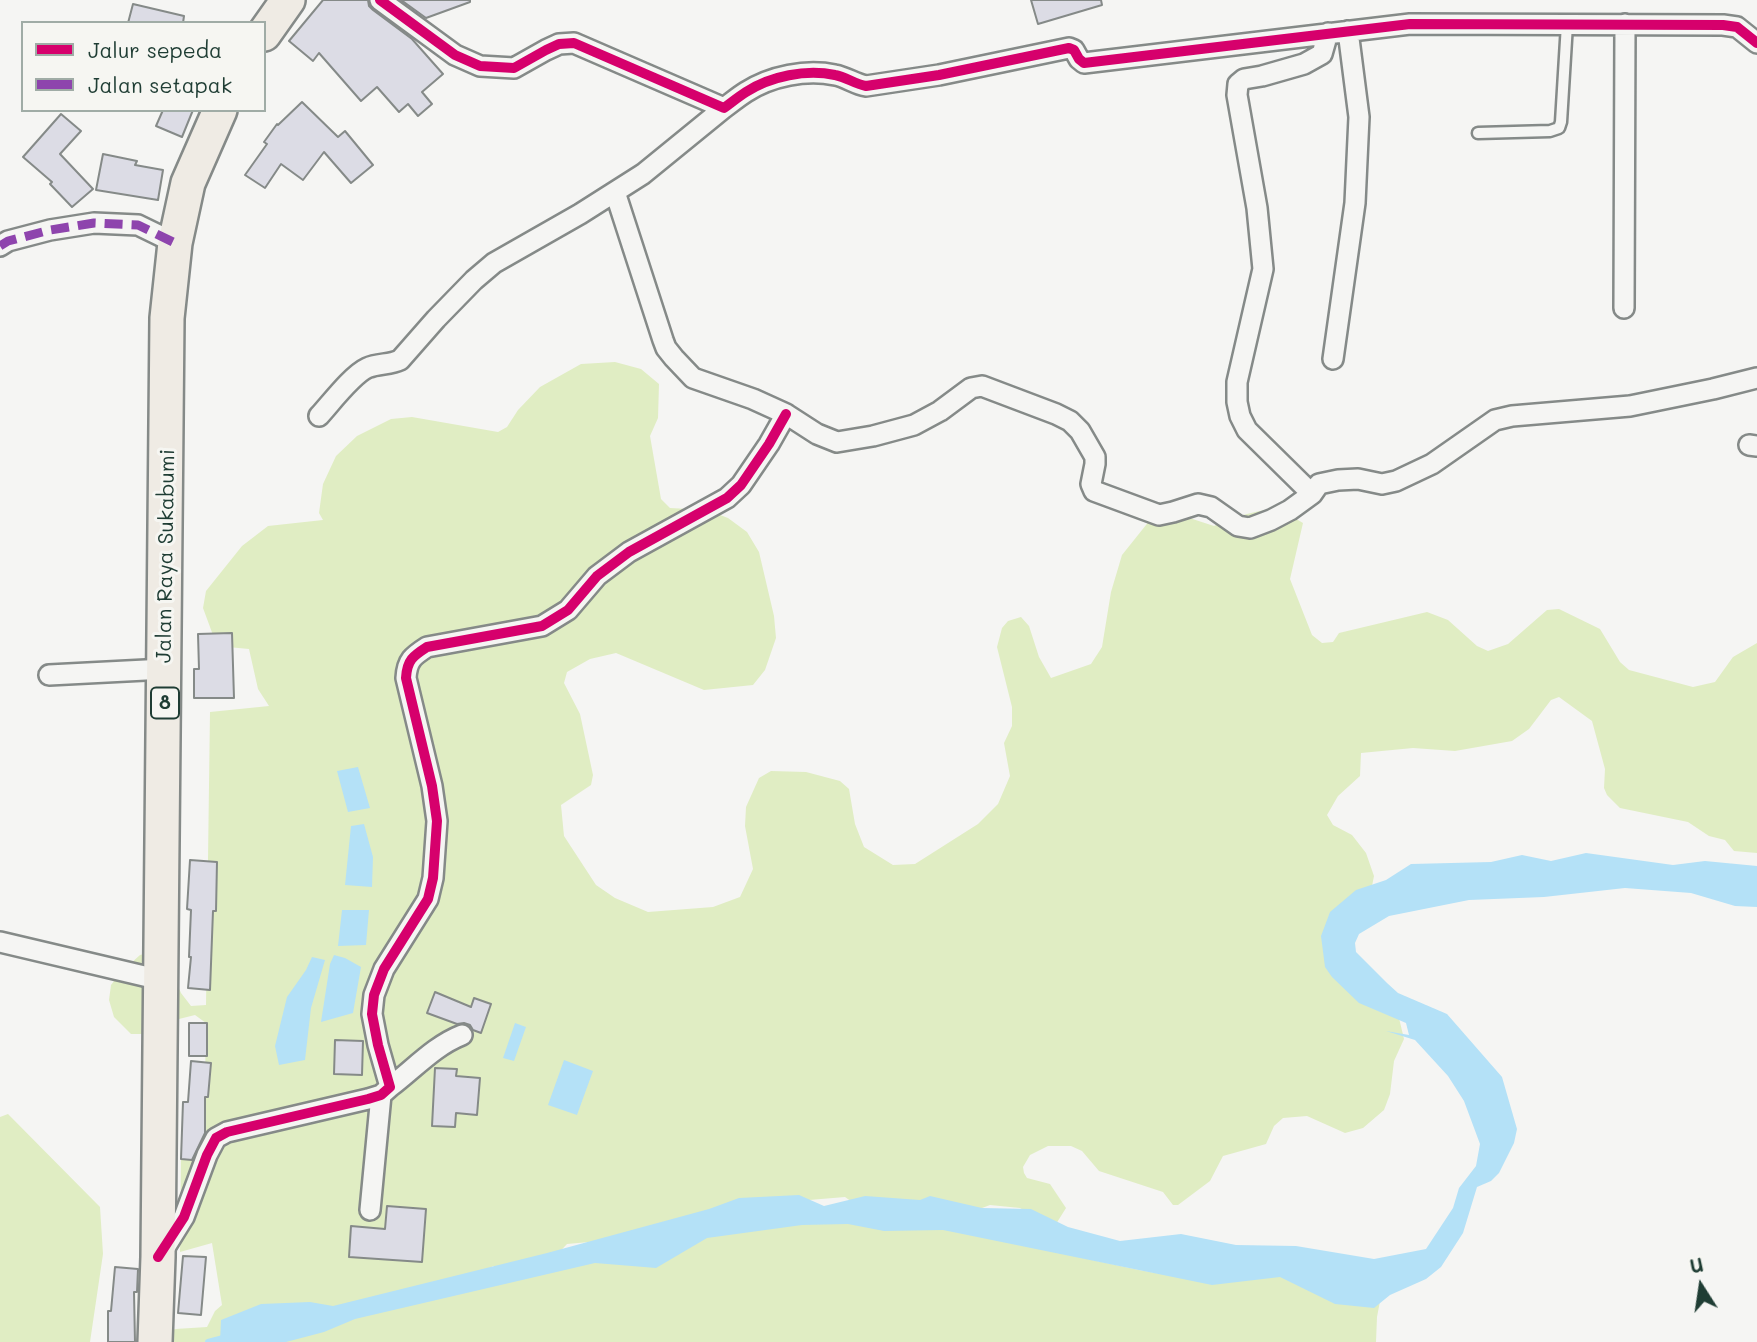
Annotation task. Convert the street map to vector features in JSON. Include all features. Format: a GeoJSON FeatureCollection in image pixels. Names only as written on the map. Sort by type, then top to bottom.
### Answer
{"type":"FeatureCollection","features":[{"type":"Feature","properties":{"kind":"highway"},"geometry":{"type":"LineString","coordinates":[[266,31],[289,0]]}},
{"type":"Feature","properties":{"kind":"highway","name":"Jalan Raya Sukabumi"},"geometry":{"type":"LineString","coordinates":[[155,1342],[159,1258],[167,318],[175,243],[188,183],[219,112]]}},
{"type":"Feature","properties":{"kind":"street"},"geometry":{"type":"LineString","coordinates":[[380,0],[455,55],[480,66],[514,68],[559,44],[574,43],[724,108]]}},
{"type":"Feature","properties":{"kind":"street"},"geometry":{"type":"LineString","coordinates":[[319,416],[357,374],[374,366],[393,364],[400,360],[436,319],[494,263],[643,174],[724,108],[747,92],[780,78],[823,73],[866,86],[939,75],[1069,48],[1074,50],[1084,64],[1410,24],[1723,24],[1737,27],[1757,43]]}},
{"type":"Feature","properties":{"kind":"street"},"geometry":{"type":"LineString","coordinates":[[1624,307],[1625,24]]}},
{"type":"Feature","properties":{"kind":"street"},"geometry":{"type":"LineString","coordinates":[[1333,359],[1355,203],[1359,117],[1348,31]]}},
{"type":"Feature","properties":{"kind":"street"},"geometry":{"type":"LineString","coordinates":[[1312,494],[1247,430],[1237,402],[1237,382],[1263,269],[1257,208],[1237,95],[1238,84],[1244,79],[1304,64],[1322,54],[1328,33]]}},
{"type":"Feature","properties":{"kind":"street"},"geometry":{"type":"LineString","coordinates":[[615,192],[666,348],[693,378],[737,392],[786,414],[817,434],[837,442],[914,425],[940,411],[971,388],[982,386],[1070,421],[1080,431],[1095,457],[1091,484],[1094,491],[1158,515],[1198,504],[1211,507],[1238,526],[1250,528],[1290,510],[1312,494],[1319,484],[1358,479],[1382,484],[1396,481],[1432,464],[1495,420],[1511,416],[1630,406],[1757,378]]}},
{"type":"Feature","properties":{"kind":"street"},"geometry":{"type":"LineString","coordinates":[[0,246],[50,230],[94,223],[138,225],[175,243]]}},
{"type":"Feature","properties":{"kind":"street"},"geometry":{"type":"LineString","coordinates":[[370,1210],[385,1091],[372,1014],[374,995],[383,969],[428,899],[433,878],[438,821],[406,678],[407,666],[414,655],[427,647],[542,626],[555,619],[568,610],[597,576],[629,552],[727,498],[741,485],[786,414]]}},
{"type":"Feature","properties":{"kind":"street"},"geometry":{"type":"LineString","coordinates":[[49,675],[165,669]]}},
{"type":"Feature","properties":{"kind":"street"},"geometry":{"type":"LineString","coordinates":[[0,942],[161,980]]}},
{"type":"Feature","properties":{"kind":"street"},"geometry":{"type":"LineString","coordinates":[[159,1258],[184,1217],[207,1155],[216,1139],[227,1132],[355,1102],[385,1091],[433,1050],[462,1035]]}},
{"type":"Feature","properties":{"kind":"lane"},"geometry":{"type":"LineString","coordinates":[[1478,133],[1550,131],[1559,128],[1567,24]]}},
{"type":"Feature","properties":{"kind":"green space"},"geometry":{"type":"Polygon","coordinates":[[[615,362],[641,369],[659,384],[658,418],[650,436],[661,499],[670,508],[707,510],[728,518],[747,532],[759,552],[774,616],[776,638],[765,670],[753,685],[704,690],[616,653],[590,659],[567,672],[564,683],[580,714],[593,775],[591,785],[561,805],[564,836],[596,885],[615,898],[648,912],[713,907],[740,897],[753,869],[745,826],[746,807],[759,778],[771,771],[806,772],[840,781],[849,789],[855,824],[864,847],[893,865],[915,864],[978,824],[998,804],[1010,776],[1004,743],[1012,726],[1012,707],[997,647],[1002,628],[1008,621],[1021,617],[1029,626],[1039,657],[1051,678],[1091,664],[1102,647],[1111,592],[1122,555],[1150,520],[1168,511],[1214,526],[1268,510],[1284,511],[1303,523],[1290,579],[1312,635],[1322,643],[1333,642],[1339,633],[1427,612],[1448,620],[1477,646],[1488,651],[1508,644],[1547,610],[1559,609],[1600,629],[1620,662],[1629,670],[1693,687],[1715,682],[1733,657],[1757,643],[1757,853],[1734,851],[1725,840],[1709,836],[1688,822],[1620,808],[1604,788],[1605,769],[1592,721],[1559,697],[1551,700],[1529,729],[1512,741],[1455,751],[1413,748],[1361,753],[1360,776],[1338,796],[1327,815],[1333,825],[1352,835],[1366,853],[1374,876],[1364,903],[1340,923],[1329,940],[1336,970],[1354,993],[1387,1006],[1399,1018],[1404,1039],[1394,1061],[1390,1094],[1384,1110],[1363,1128],[1345,1133],[1307,1116],[1283,1118],[1274,1126],[1266,1144],[1223,1156],[1210,1181],[1178,1205],[1173,1205],[1163,1192],[1099,1171],[1082,1151],[1071,1146],[1048,1146],[1030,1155],[1023,1167],[1027,1178],[1050,1184],[1066,1208],[1056,1224],[1048,1225],[1020,1208],[990,1205],[951,1213],[936,1209],[925,1201],[907,1206],[892,1200],[855,1204],[845,1197],[809,1200],[761,1199],[746,1209],[738,1203],[718,1214],[690,1218],[662,1229],[611,1240],[567,1244],[551,1261],[504,1273],[493,1266],[489,1269],[502,1283],[595,1262],[655,1266],[706,1237],[802,1223],[848,1223],[884,1230],[943,1228],[1212,1283],[1280,1276],[1339,1301],[1381,1296],[1376,1342],[148,1342],[167,1331],[207,1327],[215,1311],[222,1305],[212,1243],[180,1252],[181,1155],[204,1138],[206,1023],[195,1015],[179,1019],[178,1039],[172,1045],[156,1034],[131,1034],[114,1017],[109,1000],[111,985],[140,955],[155,951],[168,963],[181,993],[191,1006],[206,1005],[210,712],[269,706],[258,689],[249,649],[217,646],[203,608],[206,591],[242,546],[268,526],[323,520],[319,513],[323,484],[336,456],[357,436],[391,419],[412,417],[498,432],[507,427],[518,410],[540,387],[581,364],[615,362]]]}},
{"type":"Feature","properties":{"kind":"green space"},"geometry":{"type":"Polygon","coordinates":[[[8,1114],[100,1207],[103,1254],[90,1342],[0,1342],[0,1117],[8,1114]]]}},
{"type":"Feature","properties":{"kind":"water"},"geometry":{"type":"Polygon","coordinates":[[[358,767],[370,808],[348,812],[337,771],[358,767]]]}},
{"type":"Feature","properties":{"kind":"water"},"geometry":{"type":"Polygon","coordinates":[[[364,824],[373,857],[372,887],[345,885],[351,826],[364,824]]]}},
{"type":"Feature","properties":{"kind":"water"},"geometry":{"type":"Polygon","coordinates":[[[1586,853],[1673,865],[1705,861],[1757,866],[1757,907],[1735,906],[1691,893],[1625,888],[1544,897],[1469,900],[1389,916],[1359,934],[1355,943],[1356,952],[1387,983],[1398,993],[1447,1014],[1502,1077],[1517,1129],[1514,1143],[1499,1173],[1491,1181],[1477,1187],[1463,1233],[1441,1267],[1426,1279],[1390,1295],[1374,1308],[1335,1304],[1280,1277],[1212,1285],[943,1230],[884,1231],[848,1224],[802,1225],[707,1238],[656,1268],[595,1263],[355,1319],[324,1332],[286,1342],[220,1342],[221,1320],[261,1304],[310,1302],[333,1306],[547,1253],[709,1209],[739,1198],[799,1195],[824,1206],[865,1196],[920,1200],[930,1196],[982,1208],[1031,1209],[1068,1227],[1120,1241],[1181,1234],[1236,1245],[1296,1246],[1374,1259],[1426,1249],[1453,1208],[1459,1188],[1476,1166],[1480,1144],[1464,1101],[1448,1076],[1415,1040],[1386,1031],[1409,1035],[1406,1023],[1359,1003],[1325,967],[1321,936],[1330,912],[1356,890],[1386,880],[1411,864],[1491,862],[1522,855],[1551,861],[1586,853]]]}},
{"type":"Feature","properties":{"kind":"water"},"geometry":{"type":"Polygon","coordinates":[[[342,910],[369,910],[366,945],[338,946],[342,910]]]}},
{"type":"Feature","properties":{"kind":"water"},"geometry":{"type":"Polygon","coordinates":[[[334,955],[361,967],[353,1013],[321,1022],[330,964],[334,955]]]}},
{"type":"Feature","properties":{"kind":"water"},"geometry":{"type":"Polygon","coordinates":[[[312,957],[325,960],[311,1008],[305,1060],[279,1065],[275,1046],[287,997],[312,957]]]}},
{"type":"Feature","properties":{"kind":"water"},"geometry":{"type":"Polygon","coordinates":[[[515,1023],[526,1027],[514,1061],[503,1058],[515,1023]]]}},
{"type":"Feature","properties":{"kind":"water"},"geometry":{"type":"Polygon","coordinates":[[[564,1060],[593,1071],[577,1115],[548,1105],[564,1060]]]}},
{"type":"Feature","properties":{"kind":"building"},"geometry":{"type":"Polygon","coordinates":[[[323,0],[368,0],[373,10],[412,39],[443,74],[422,92],[432,104],[418,116],[408,104],[399,112],[377,87],[361,101],[319,53],[313,61],[289,41],[323,0]]]}},
{"type":"Feature","properties":{"kind":"building"},"geometry":{"type":"Polygon","coordinates":[[[401,0],[470,0],[470,2],[426,18],[401,0]]]}},
{"type":"Feature","properties":{"kind":"building"},"geometry":{"type":"Polygon","coordinates":[[[1031,0],[1101,0],[1102,5],[1038,24],[1031,0]]]}},
{"type":"Feature","properties":{"kind":"building"},"geometry":{"type":"Polygon","coordinates":[[[133,4],[184,16],[183,21],[129,21],[133,4]]]}},
{"type":"Feature","properties":{"kind":"building"},"geometry":{"type":"Polygon","coordinates":[[[302,102],[338,137],[345,131],[373,165],[351,183],[324,152],[303,180],[281,164],[265,188],[245,175],[267,144],[264,142],[277,124],[302,102]]]}},
{"type":"Feature","properties":{"kind":"building"},"geometry":{"type":"Polygon","coordinates":[[[162,112],[192,112],[182,137],[156,126],[162,112]]]}},
{"type":"Feature","properties":{"kind":"building"},"geometry":{"type":"Polygon","coordinates":[[[61,114],[81,131],[60,154],[93,189],[72,207],[50,184],[52,182],[23,157],[61,114]]]}},
{"type":"Feature","properties":{"kind":"building"},"geometry":{"type":"Polygon","coordinates":[[[103,154],[137,161],[135,165],[163,170],[158,200],[96,190],[103,154]]]}},
{"type":"Feature","properties":{"kind":"building"},"geometry":{"type":"Polygon","coordinates":[[[232,633],[234,698],[194,698],[194,669],[199,669],[198,634],[232,633]]]}},
{"type":"Feature","properties":{"kind":"building"},"geometry":{"type":"Polygon","coordinates":[[[190,860],[217,862],[210,990],[188,988],[191,957],[191,910],[187,909],[190,860]]]}},
{"type":"Feature","properties":{"kind":"building"},"geometry":{"type":"Polygon","coordinates":[[[435,992],[471,1007],[474,998],[491,1004],[481,1033],[473,1030],[470,1025],[457,1024],[427,1013],[435,992]]]}},
{"type":"Feature","properties":{"kind":"building"},"geometry":{"type":"Polygon","coordinates":[[[189,1023],[207,1023],[207,1056],[189,1056],[189,1023]]]}},
{"type":"Feature","properties":{"kind":"building"},"geometry":{"type":"Polygon","coordinates":[[[335,1040],[363,1041],[362,1075],[334,1074],[335,1040]]]}},
{"type":"Feature","properties":{"kind":"building"},"geometry":{"type":"Polygon","coordinates":[[[191,1061],[211,1063],[208,1097],[205,1097],[205,1133],[192,1160],[181,1159],[183,1102],[188,1102],[191,1061]]]}},
{"type":"Feature","properties":{"kind":"building"},"geometry":{"type":"Polygon","coordinates":[[[435,1068],[457,1069],[456,1076],[480,1078],[477,1115],[456,1113],[455,1127],[432,1126],[435,1068]]]}},
{"type":"Feature","properties":{"kind":"building"},"geometry":{"type":"Polygon","coordinates":[[[387,1206],[426,1209],[422,1262],[349,1257],[351,1226],[385,1229],[387,1206]]]}},
{"type":"Feature","properties":{"kind":"building"},"geometry":{"type":"Polygon","coordinates":[[[183,1256],[206,1257],[201,1315],[178,1313],[183,1256]]]}},
{"type":"Feature","properties":{"kind":"building"},"geometry":{"type":"Polygon","coordinates":[[[115,1267],[138,1269],[137,1292],[134,1292],[135,1342],[108,1342],[108,1311],[111,1311],[115,1267]]]}},
{"type":"Feature","properties":{"kind":"waterway"},"geometry":{"type":"LineString","coordinates":[[208,1342],[227,1337]]}},
{"type":"Feature","properties":{"kind":"marked path"},"geometry":{"type":"LineString","coordinates":[[0,246],[8,241],[50,230],[94,223],[138,225],[175,243]]}},
{"type":"Feature","properties":{"kind":"cycle path"},"geometry":{"type":"LineString","coordinates":[[380,0],[455,55],[480,66],[514,68],[559,44],[574,43],[724,108],[756,86],[801,74],[835,75],[866,86],[939,75],[1069,48],[1074,50],[1084,63],[1410,24],[1723,25],[1737,27],[1757,43]]}},
{"type":"Feature","properties":{"kind":"cycle path"},"geometry":{"type":"LineString","coordinates":[[158,1257],[184,1217],[216,1138],[227,1132],[368,1099],[381,1095],[390,1087],[372,1014],[374,995],[384,969],[428,899],[433,878],[437,821],[432,786],[406,678],[412,659],[427,647],[542,626],[568,610],[597,576],[629,552],[727,498],[741,485],[786,414]]}}]}
